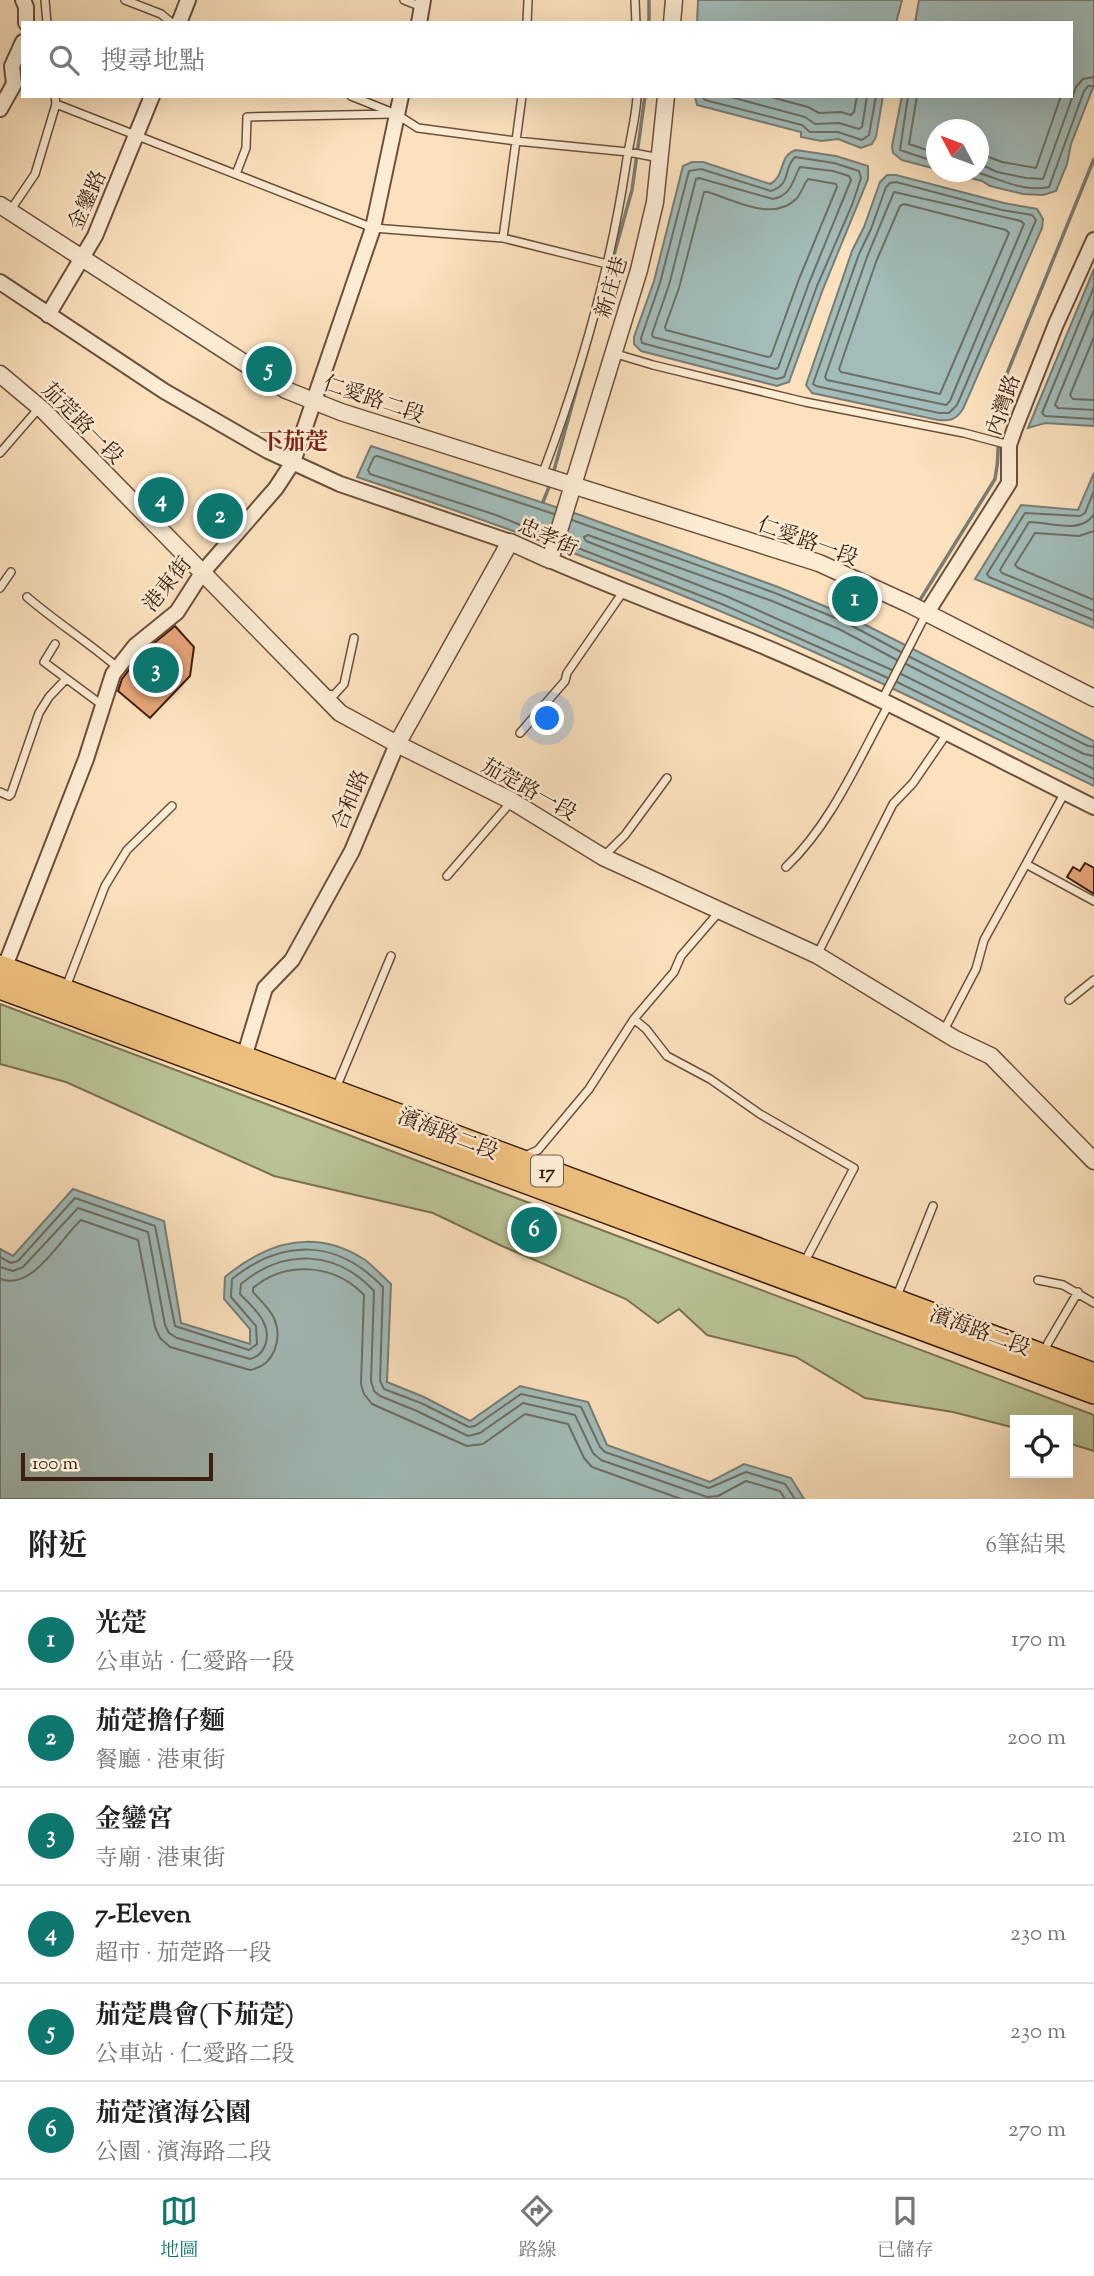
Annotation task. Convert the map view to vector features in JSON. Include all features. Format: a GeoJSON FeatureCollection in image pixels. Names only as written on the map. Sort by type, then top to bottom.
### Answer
{"type":"FeatureCollection","features":[{"type":"Feature","properties":{"kind":"main road","name":"濱海路二段"},"geometry":{"type":"LineString","coordinates":[[1,975],[65,991],[241,1066],[335,1091],[513,1168]]}},
{"type":"Feature","properties":{"kind":"main road","name":"濱海路二段"},"geometry":{"type":"LineString","coordinates":[[1,975],[994,1346],[1044,1354],[1094,1374]]}},
{"type":"Feature","properties":{"kind":"main road","name":"濱海路二段"},"geometry":{"type":"LineString","coordinates":[[800,1274],[895,1300],[1094,1393]]}},
{"type":"Feature","properties":{"kind":"street"},"geometry":{"type":"LineString","coordinates":[[23,0],[26,21]]}},
{"type":"Feature","properties":{"kind":"street"},"geometry":{"type":"LineString","coordinates":[[180,21],[188,0]]}},
{"type":"Feature","properties":{"kind":"street"},"geometry":{"type":"LineString","coordinates":[[672,21],[674,0]]}},
{"type":"Feature","properties":{"kind":"street"},"geometry":{"type":"LineString","coordinates":[[419,21],[422,3]]}},
{"type":"Feature","properties":{"kind":"street"},"geometry":{"type":"LineString","coordinates":[[0,109],[15,84],[12,65],[21,46]]}},
{"type":"Feature","properties":{"kind":"street","name":"金鑾路"},"geometry":{"type":"LineString","coordinates":[[48,315],[95,236],[151,98]]}},
{"type":"Feature","properties":{"kind":"street","name":"港東街"},"geometry":{"type":"LineString","coordinates":[[1,975],[86,759],[106,691],[117,667],[135,646],[177,611],[202,573],[276,488],[293,462],[373,228],[400,98]]}},
{"type":"Feature","properties":{"kind":"street","name":"新庄巷"},"geometry":{"type":"LineString","coordinates":[[552,555],[566,512],[556,480],[612,353],[639,270],[655,202],[666,98]]}},
{"type":"Feature","properties":{"kind":"street","name":"仁愛路二段"},"geometry":{"type":"LineString","coordinates":[[5,208],[277,385],[315,402],[556,480]]}},
{"type":"Feature","properties":{"kind":"street","name":"內灣路"},"geometry":{"type":"LineString","coordinates":[[926,614],[1009,483],[1009,445],[1056,324],[1094,240]]}},
{"type":"Feature","properties":{"kind":"street","name":"忠孝街"},"geometry":{"type":"LineString","coordinates":[[0,282],[164,391],[268,452],[340,484],[552,555],[623,593],[757,644],[886,698],[1094,807]]}},
{"type":"Feature","properties":{"kind":"street","name":"茄萣路一段"},"geometry":{"type":"LineString","coordinates":[[0,374],[40,407],[340,713],[512,801],[603,856],[817,956],[943,1032],[991,1056],[1090,1152]]}},
{"type":"Feature","properties":{"kind":"street","name":"仁愛路一段"},"geometry":{"type":"LineString","coordinates":[[556,480],[820,563],[1094,698]]}},
{"type":"Feature","properties":{"kind":"street","name":"合和路"},"geometry":{"type":"LineString","coordinates":[[241,1066],[265,988],[292,960],[352,850],[397,744],[510,542]]}},
{"type":"Feature","properties":{"kind":"lane"},"geometry":{"type":"LineString","coordinates":[[44,0],[47,21]]}},
{"type":"Feature","properties":{"kind":"lane"},"geometry":{"type":"LineString","coordinates":[[125,0],[160,14],[169,21]]}},
{"type":"Feature","properties":{"kind":"lane"},"geometry":{"type":"LineString","coordinates":[[404,0],[422,3]]}},
{"type":"Feature","properties":{"kind":"lane"},"geometry":{"type":"LineString","coordinates":[[527,21],[528,0]]}},
{"type":"Feature","properties":{"kind":"lane"},"geometry":{"type":"LineString","coordinates":[[635,0],[636,21]]}},
{"type":"Feature","properties":{"kind":"lane"},"geometry":{"type":"LineString","coordinates":[[356,98],[396,114],[418,128],[660,158]]}},
{"type":"Feature","properties":{"kind":"lane"},"geometry":{"type":"LineString","coordinates":[[503,238],[522,98]]}},
{"type":"Feature","properties":{"kind":"lane"},"geometry":{"type":"LineString","coordinates":[[556,480],[564,415],[607,264],[637,98]]}},
{"type":"Feature","properties":{"kind":"lane"},"geometry":{"type":"LineString","coordinates":[[5,208],[35,174],[55,100],[373,228],[503,238],[607,264]]}},
{"type":"Feature","properties":{"kind":"lane"},"geometry":{"type":"LineString","coordinates":[[236,174],[246,148],[247,117],[396,114]]}},
{"type":"Feature","properties":{"kind":"lane"},"geometry":{"type":"LineString","coordinates":[[612,353],[805,402],[964,433],[1009,445]]}},
{"type":"Feature","properties":{"kind":"lane"},"geometry":{"type":"LineString","coordinates":[[0,453],[40,407]]}},
{"type":"Feature","properties":{"kind":"lane"},"geometry":{"type":"LineString","coordinates":[[0,589],[11,572]]}},
{"type":"Feature","properties":{"kind":"lane"},"geometry":{"type":"LineString","coordinates":[[520,733],[565,681],[567,673],[623,593]]}},
{"type":"Feature","properties":{"kind":"lane"},"geometry":{"type":"LineString","coordinates":[[27,597],[117,667]]}},
{"type":"Feature","properties":{"kind":"lane"},"geometry":{"type":"LineString","coordinates":[[786,867],[811,841],[826,819],[926,614]]}},
{"type":"Feature","properties":{"kind":"lane"},"geometry":{"type":"LineString","coordinates":[[322,694],[334,695],[344,684],[354,638]]}},
{"type":"Feature","properties":{"kind":"lane"},"geometry":{"type":"LineString","coordinates":[[55,644],[44,662],[103,706]]}},
{"type":"Feature","properties":{"kind":"lane"},"geometry":{"type":"LineString","coordinates":[[0,792],[9,796],[11,794],[39,713],[49,697],[66,679]]}},
{"type":"Feature","properties":{"kind":"lane"},"geometry":{"type":"LineString","coordinates":[[817,956],[893,804],[913,783],[948,732]]}},
{"type":"Feature","properties":{"kind":"lane"},"geometry":{"type":"LineString","coordinates":[[603,856],[625,835],[667,778]]}},
{"type":"Feature","properties":{"kind":"lane"},"geometry":{"type":"LineString","coordinates":[[943,1032],[976,969],[984,940],[1065,792]]}},
{"type":"Feature","properties":{"kind":"lane"},"geometry":{"type":"LineString","coordinates":[[447,876],[512,801]]}},
{"type":"Feature","properties":{"kind":"lane"},"geometry":{"type":"LineString","coordinates":[[65,991],[69,974],[105,886],[127,850],[172,806]]}},
{"type":"Feature","properties":{"kind":"lane"},"geometry":{"type":"LineString","coordinates":[[1026,864],[1094,901]]}},
{"type":"Feature","properties":{"kind":"lane"},"geometry":{"type":"LineString","coordinates":[[513,1168],[538,1150],[589,1089],[634,1019],[674,972],[681,956],[721,910]]}},
{"type":"Feature","properties":{"kind":"lane"},"geometry":{"type":"LineString","coordinates":[[335,1091],[391,956]]}},
{"type":"Feature","properties":{"kind":"lane"},"geometry":{"type":"LineString","coordinates":[[1069,1000],[1094,980]]}},
{"type":"Feature","properties":{"kind":"lane"},"geometry":{"type":"LineString","coordinates":[[634,1019],[646,1028],[667,1056],[710,1079],[760,1114],[854,1168],[800,1274]]}},
{"type":"Feature","properties":{"kind":"lane"},"geometry":{"type":"LineString","coordinates":[[895,1300],[933,1206]]}},
{"type":"Feature","properties":{"kind":"lane"},"geometry":{"type":"LineString","coordinates":[[1038,1280],[1063,1285],[1094,1303]]}},
{"type":"Feature","properties":{"kind":"lane"},"geometry":{"type":"LineString","coordinates":[[1044,1354],[1078,1292]]}},
{"type":"Feature","properties":{"kind":"green space"},"geometry":{"type":"Polygon","coordinates":[[[0,1004],[1094,1415],[1094,1451],[1073,1445],[1073,1415],[1010,1415],[1010,1427],[953,1412],[865,1398],[796,1357],[707,1335],[679,1309],[658,1323],[626,1299],[433,1213],[274,1176],[66,1082],[0,1064],[0,1004]]]}},
{"type":"Feature","properties":{"kind":"water"},"geometry":{"type":"Polygon","coordinates":[[[698,0],[902,0],[897,21],[697,21],[698,0]]]}},
{"type":"Feature","properties":{"kind":"water"},"geometry":{"type":"Polygon","coordinates":[[[919,0],[1094,0],[1094,85],[1056,191],[1043,195],[1023,194],[984,182],[989,182],[989,119],[926,119],[926,166],[902,160],[893,153],[902,98],[1073,98],[1073,21],[915,21],[919,0]]]}},
{"type":"Feature","properties":{"kind":"water"},"geometry":{"type":"Polygon","coordinates":[[[695,98],[883,98],[876,137],[872,144],[861,148],[838,139],[821,141],[801,137],[801,132],[697,105],[695,98]]]}},
{"type":"Feature","properties":{"kind":"water"},"geometry":{"type":"Polygon","coordinates":[[[796,150],[836,156],[868,166],[868,179],[789,382],[777,386],[641,351],[634,344],[634,337],[654,281],[683,166],[692,162],[703,162],[770,184],[778,176],[787,156],[796,150]]]}},
{"type":"Feature","properties":{"kind":"water"},"geometry":{"type":"Polygon","coordinates":[[[887,175],[1037,209],[1043,219],[1042,228],[963,409],[958,416],[949,420],[938,420],[812,393],[806,385],[852,251],[880,182],[887,175]]]}},
{"type":"Feature","properties":{"kind":"water"},"geometry":{"type":"Polygon","coordinates":[[[1094,269],[1094,426],[1045,423],[1028,428],[1094,269]]]}},
{"type":"Feature","properties":{"kind":"water"},"geometry":{"type":"Polygon","coordinates":[[[371,446],[580,515],[778,587],[846,615],[1094,741],[1094,786],[861,674],[720,611],[540,541],[357,477],[371,446]]]}},
{"type":"Feature","properties":{"kind":"water"},"geometry":{"type":"Polygon","coordinates":[[[1094,473],[1094,628],[975,579],[1021,505],[1078,510],[1094,473]]]}},
{"type":"Feature","properties":{"kind":"water"},"geometry":{"type":"Polygon","coordinates":[[[73,1189],[164,1221],[181,1323],[250,1344],[250,1329],[224,1299],[225,1277],[257,1255],[290,1244],[308,1242],[344,1249],[362,1258],[391,1284],[387,1382],[424,1397],[470,1421],[520,1386],[588,1402],[607,1445],[710,1482],[744,1464],[791,1478],[804,1499],[0,1499],[0,1249],[13,1256],[73,1189]]]}},
{"type":"Feature","properties":{"kind":"building"},"geometry":{"type":"Polygon","coordinates":[[[216,504],[235,520],[225,531],[206,513],[216,504]]]}},
{"type":"Feature","properties":{"kind":"building"},"geometry":{"type":"Polygon","coordinates":[[[175,626],[194,647],[190,676],[150,718],[118,691],[122,679],[142,653],[175,626]]]}},
{"type":"Feature","properties":{"kind":"building"},"geometry":{"type":"Polygon","coordinates":[[[1085,863],[1094,868],[1094,894],[1067,877],[1073,867],[1080,871],[1085,863]]]}},
{"type":"Feature","properties":{"kind":"waterway"},"geometry":{"type":"LineString","coordinates":[[649,0],[649,21]]}},
{"type":"Feature","properties":{"kind":"waterway"},"geometry":{"type":"LineString","coordinates":[[553,474],[632,190],[645,98]]}},
{"type":"Feature","properties":{"kind":"waterway"},"geometry":{"type":"LineString","coordinates":[[920,600],[995,479],[998,444],[993,408],[1094,159]]}},
{"type":"Feature","properties":{"kind":"waterway"},"geometry":{"type":"LineString","coordinates":[[543,502],[551,482]]}},
{"type":"Feature","properties":{"kind":"place","name":"茄萣農會(下茄萣)"},"geometry":{"type":"Point","coordinates":[269,369]}},
{"type":"Feature","properties":{"kind":"place","name":"7-Eleven"},"geometry":{"type":"Point","coordinates":[161,500]}},
{"type":"Feature","properties":{"kind":"place","name":"茄萣擔仔麵"},"geometry":{"type":"Point","coordinates":[220,516]}},
{"type":"Feature","properties":{"kind":"place","name":"光萣"},"geometry":{"type":"Point","coordinates":[855,599]}},
{"type":"Feature","properties":{"kind":"place","name":"金鑾宮"},"geometry":{"type":"Point","coordinates":[156,670]}},
{"type":"Feature","properties":{"kind":"place","name":"茄萣濱海公園"},"geometry":{"type":"Point","coordinates":[534,1230]}},
{"type":"Feature","properties":{"kind":"district","name":"下茄萣"},"geometry":{"type":"Point","coordinates":[294,441]}}]}
